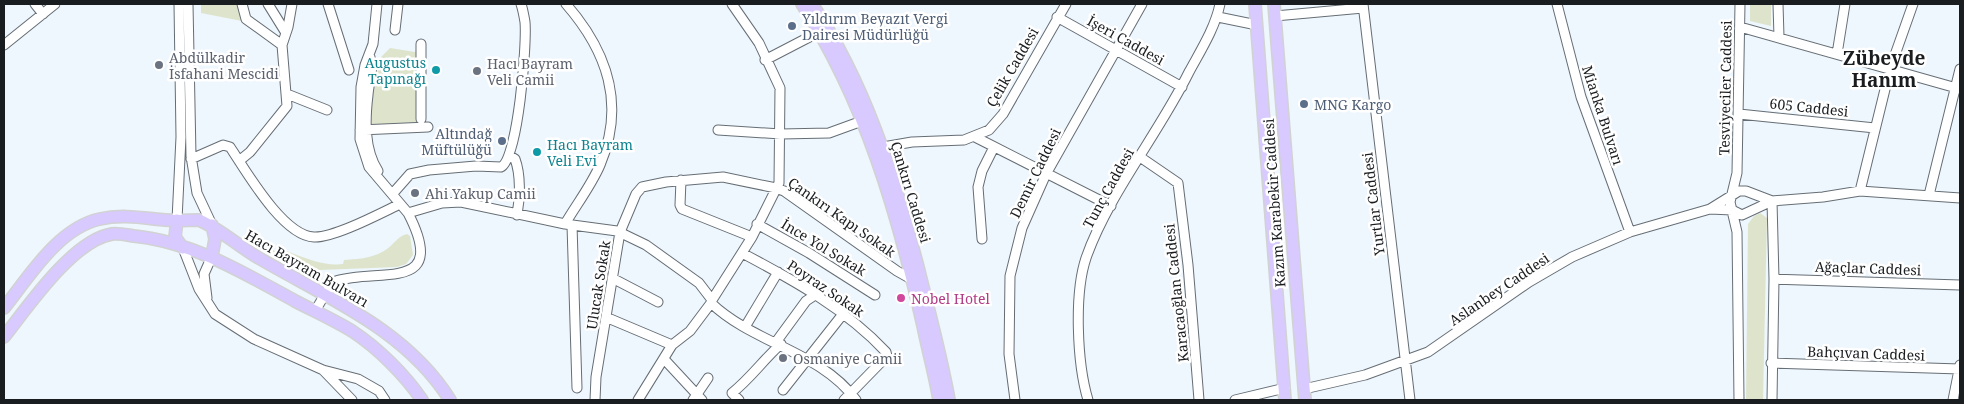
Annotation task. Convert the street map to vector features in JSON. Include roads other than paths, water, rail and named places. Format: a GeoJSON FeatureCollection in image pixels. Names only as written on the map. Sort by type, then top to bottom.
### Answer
{"type":"FeatureCollection","features":[{"type":"Feature","properties":{"kind":"main road","name":"Çankırı Caddesi"},"geometry":{"type":"LineString","coordinates":[[802,4],[819,32],[874,148],[913,280],[939,400]]}},
{"type":"Feature","properties":{"kind":"main road","name":"Çankırı Caddesi"},"geometry":{"type":"LineString","coordinates":[[812,4],[850,72],[883,147],[906,217],[938,342],[949,400]]}},
{"type":"Feature","properties":{"kind":"main road","name":"Kazım Karabekir Caddesi"},"geometry":{"type":"LineString","coordinates":[[1255,4],[1286,400]]}},
{"type":"Feature","properties":{"kind":"main road","name":"Kazım Karabekir Caddesi"},"geometry":{"type":"LineString","coordinates":[[1274,4],[1304,395]]}},
{"type":"Feature","properties":{"kind":"main road","name":"Hacı Bayram Bulvarı"},"geometry":{"type":"LineString","coordinates":[[4,308],[47,256],[67,235],[83,225],[99,219],[115,217],[199,220],[212,226],[226,238],[257,257],[360,314],[401,346],[424,368],[450,400]]}},
{"type":"Feature","properties":{"kind":"main road"},"geometry":{"type":"LineString","coordinates":[[177,220],[175,237],[183,248]]}},
{"type":"Feature","properties":{"kind":"main road"},"geometry":{"type":"LineString","coordinates":[[212,226],[215,239],[212,256]]}},
{"type":"Feature","properties":{"kind":"main road"},"geometry":{"type":"LineString","coordinates":[[4,337],[53,274],[70,257],[112,234],[142,237],[212,256],[352,332],[369,345],[408,382],[422,400]]}},
{"type":"Feature","properties":{"kind":"street"},"geometry":{"type":"LineString","coordinates":[[35,4],[43,14]]}},
{"type":"Feature","properties":{"kind":"street"},"geometry":{"type":"LineString","coordinates":[[4,45],[55,4]]}},
{"type":"Feature","properties":{"kind":"street"},"geometry":{"type":"LineString","coordinates":[[177,220],[182,137],[178,4]]}},
{"type":"Feature","properties":{"kind":"street"},"geometry":{"type":"LineString","coordinates":[[188,4],[191,159],[197,193],[212,226]]}},
{"type":"Feature","properties":{"kind":"street"},"geometry":{"type":"LineString","coordinates":[[242,4],[246,20],[282,45]]}},
{"type":"Feature","properties":{"kind":"street"},"geometry":{"type":"LineString","coordinates":[[268,4],[286,33]]}},
{"type":"Feature","properties":{"kind":"street"},"geometry":{"type":"LineString","coordinates":[[239,161],[250,152],[283,113],[287,99],[282,45],[292,4]]}},
{"type":"Feature","properties":{"kind":"street"},"geometry":{"type":"LineString","coordinates":[[328,4],[349,70]]}},
{"type":"Feature","properties":{"kind":"street"},"geometry":{"type":"LineString","coordinates":[[315,311],[330,286],[341,280],[405,273],[416,265],[419,260],[419,244],[408,213],[377,178],[365,160],[361,87],[365,65],[370,57],[377,4]]}},
{"type":"Feature","properties":{"kind":"street"},"geometry":{"type":"LineString","coordinates":[[395,30],[398,4]]}},
{"type":"Feature","properties":{"kind":"street"},"geometry":{"type":"LineString","coordinates":[[395,191],[414,174],[429,170],[476,166],[501,167],[510,156],[514,144],[521,86],[525,23],[521,4]]}},
{"type":"Feature","properties":{"kind":"street"},"geometry":{"type":"LineString","coordinates":[[566,4],[591,38],[604,64],[612,103],[610,129],[596,173],[568,224],[577,388]]}},
{"type":"Feature","properties":{"kind":"street","name":"Çankırı Kapı Sokak"},"geometry":{"type":"LineString","coordinates":[[732,4],[759,43],[780,88],[779,120],[781,134],[779,183],[776,188],[784,191],[890,267],[913,280]]}},
{"type":"Feature","properties":{"kind":"street","name":"Çelik Caddesi"},"geometry":{"type":"LineString","coordinates":[[975,136],[989,130],[1002,114],[1066,4]]}},
{"type":"Feature","properties":{"kind":"street","name":"Demir Caddesi"},"geometry":{"type":"LineString","coordinates":[[1015,400],[1008,354],[1010,276],[1022,228],[1046,174],[1142,4]]}},
{"type":"Feature","properties":{"kind":"street","name":"Tunç Caddesi"},"geometry":{"type":"LineString","coordinates":[[1088,400],[1078,333],[1080,285],[1086,258],[1111,206],[1182,87],[1218,17],[1220,4]]}},
{"type":"Feature","properties":{"kind":"street","name":"Mianka Bulvarı"},"geometry":{"type":"LineString","coordinates":[[1557,4],[1580,97],[1630,232]]}},
{"type":"Feature","properties":{"kind":"street","name":"Tesviyeciler Caddesi"},"geometry":{"type":"LineString","coordinates":[[1730,198],[1737,173],[1740,4]]}},
{"type":"Feature","properties":{"kind":"street"},"geometry":{"type":"LineString","coordinates":[[1778,4],[1779,37]]}},
{"type":"Feature","properties":{"kind":"street"},"geometry":{"type":"LineString","coordinates":[[1837,54],[1844,4]]}},
{"type":"Feature","properties":{"kind":"street"},"geometry":{"type":"LineString","coordinates":[[1860,191],[1890,69],[1913,4]]}},
{"type":"Feature","properties":{"kind":"street"},"geometry":{"type":"LineString","coordinates":[[1275,16],[1363,6]]}},
{"type":"Feature","properties":{"kind":"street","name":"Yurtlar Caddesi"},"geometry":{"type":"LineString","coordinates":[[1363,6],[1410,400]]}},
{"type":"Feature","properties":{"kind":"street","name":"İşeri Caddesi"},"geometry":{"type":"LineString","coordinates":[[1057,17],[1182,87]]}},
{"type":"Feature","properties":{"kind":"street"},"geometry":{"type":"LineString","coordinates":[[1218,17],[1257,25]]}},
{"type":"Feature","properties":{"kind":"street"},"geometry":{"type":"LineString","coordinates":[[1740,27],[1957,88]]}},
{"type":"Feature","properties":{"kind":"street"},"geometry":{"type":"LineString","coordinates":[[766,60],[819,32]]}},
{"type":"Feature","properties":{"kind":"street"},"geometry":{"type":"LineString","coordinates":[[421,44],[421,119]]}},
{"type":"Feature","properties":{"kind":"street"},"geometry":{"type":"LineString","coordinates":[[1929,194],[1957,88],[1960,69]]}},
{"type":"Feature","properties":{"kind":"street"},"geometry":{"type":"LineString","coordinates":[[287,99],[327,110]]}},
{"type":"Feature","properties":{"kind":"street","name":"605 Caddesi"},"geometry":{"type":"LineString","coordinates":[[1739,114],[1875,128]]}},
{"type":"Feature","properties":{"kind":"street"},"geometry":{"type":"LineString","coordinates":[[718,130],[781,134],[829,133],[862,121]]}},
{"type":"Feature","properties":{"kind":"street"},"geometry":{"type":"LineString","coordinates":[[363,130],[428,127]]}},
{"type":"Feature","properties":{"kind":"street"},"geometry":{"type":"LineString","coordinates":[[363,130],[376,168],[395,191],[400,204]]}},
{"type":"Feature","properties":{"kind":"street"},"geometry":{"type":"LineString","coordinates":[[883,147],[912,142],[964,140],[975,136],[1111,206]]}},
{"type":"Feature","properties":{"kind":"street"},"geometry":{"type":"LineString","coordinates":[[191,159],[226,145],[274,208],[297,232],[314,238],[336,232],[400,204]]}},
{"type":"Feature","properties":{"kind":"street"},"geometry":{"type":"LineString","coordinates":[[982,240],[978,187],[982,171],[994,147]]}},
{"type":"Feature","properties":{"kind":"street"},"geometry":{"type":"LineString","coordinates":[[510,156],[515,159],[518,170],[519,196],[517,214]]}},
{"type":"Feature","properties":{"kind":"street","name":"Karacaoğlan Caddesi"},"geometry":{"type":"LineString","coordinates":[[1140,157],[1178,183],[1189,272],[1200,400]]}},
{"type":"Feature","properties":{"kind":"street"},"geometry":{"type":"LineString","coordinates":[[1737,173],[1750,193],[1754,204],[1737,232]]}},
{"type":"Feature","properties":{"kind":"street"},"geometry":{"type":"LineString","coordinates":[[638,400],[672,345],[690,331],[712,301],[752,237],[776,188],[723,178],[681,180],[680,205],[682,209],[752,237]]}},
{"type":"Feature","properties":{"kind":"street","name":"Ulucak Sokak"},"geometry":{"type":"LineString","coordinates":[[595,400],[596,377],[608,318],[620,232],[636,194],[642,187],[650,184],[681,180]]}},
{"type":"Feature","properties":{"kind":"street"},"geometry":{"type":"LineString","coordinates":[[1710,209],[1739,191],[1772,201]]}},
{"type":"Feature","properties":{"kind":"street"},"geometry":{"type":"LineString","coordinates":[[1710,209],[1732,210],[1742,215],[1772,201],[1824,197],[1860,191],[1929,194],[1960,198]]}},
{"type":"Feature","properties":{"kind":"street"},"geometry":{"type":"LineString","coordinates":[[1730,198],[1737,232],[1739,400]]}},
{"type":"Feature","properties":{"kind":"street"},"geometry":{"type":"LineString","coordinates":[[1772,201],[1774,279],[1771,363],[1772,400]]}},
{"type":"Feature","properties":{"kind":"street"},"geometry":{"type":"LineString","coordinates":[[408,213],[442,203],[461,202],[568,224],[620,232],[646,245],[699,283],[712,301],[745,327],[809,360],[844,384],[856,400]]}},
{"type":"Feature","properties":{"kind":"street","name":"Aslanbey Caddesi"},"geometry":{"type":"LineString","coordinates":[[1304,395],[1428,352],[1529,282],[1572,257],[1630,232],[1710,209]]}},
{"type":"Feature","properties":{"kind":"street","name":"İnce Yol Sokak"},"geometry":{"type":"LineString","coordinates":[[757,224],[809,253],[875,295]]}},
{"type":"Feature","properties":{"kind":"street"},"geometry":{"type":"LineString","coordinates":[[183,248],[199,289],[215,314],[254,339],[323,370],[358,379],[379,391],[386,400]]}},
{"type":"Feature","properties":{"kind":"street","name":"Poyraz Sokak"},"geometry":{"type":"LineString","coordinates":[[742,253],[815,295],[843,314],[881,346],[887,356],[850,392]]}},
{"type":"Feature","properties":{"kind":"street"},"geometry":{"type":"LineString","coordinates":[[208,304],[204,274],[212,256]]}},
{"type":"Feature","properties":{"kind":"street"},"geometry":{"type":"LineString","coordinates":[[745,327],[778,272]]}},
{"type":"Feature","properties":{"kind":"street"},"geometry":{"type":"LineString","coordinates":[[614,279],[658,302]]}},
{"type":"Feature","properties":{"kind":"street","name":"Ağaçlar Caddesi"},"geometry":{"type":"LineString","coordinates":[[1774,279],[1960,285]]}},
{"type":"Feature","properties":{"kind":"street"},"geometry":{"type":"LineString","coordinates":[[739,400],[732,393],[757,370],[806,301],[815,295]]}},
{"type":"Feature","properties":{"kind":"street"},"geometry":{"type":"LineString","coordinates":[[783,390],[809,360],[843,314]]}},
{"type":"Feature","properties":{"kind":"street"},"geometry":{"type":"LineString","coordinates":[[608,318],[672,345]]}},
{"type":"Feature","properties":{"kind":"street"},"geometry":{"type":"LineString","coordinates":[[664,359],[697,398],[708,378]]}},
{"type":"Feature","properties":{"kind":"street","name":"Bahçıvan Caddesi"},"geometry":{"type":"LineString","coordinates":[[1771,363],[1960,368]]}},
{"type":"Feature","properties":{"kind":"street"},"geometry":{"type":"LineString","coordinates":[[1953,400],[1960,368]]}},
{"type":"Feature","properties":{"kind":"street"},"geometry":{"type":"LineString","coordinates":[[323,370],[352,400]]}},
{"type":"Feature","properties":{"kind":"street"},"geometry":{"type":"LineString","coordinates":[[1235,400],[1285,388]]}},
{"type":"Feature","properties":{"kind":"street"},"geometry":{"type":"LineString","coordinates":[[844,400],[850,392]]}},
{"type":"Feature","properties":{"kind":"place","name":"Yıldırım Beyazıt Vergi Dairesi Müdürlüğü"},"geometry":{"type":"Point","coordinates":[792,26]}},
{"type":"Feature","properties":{"kind":"place","name":"Abdülkadir İsfahani Mescidi"},"geometry":{"type":"Point","coordinates":[159,65]}},
{"type":"Feature","properties":{"kind":"place","name":"Augustus Tapınağı"},"geometry":{"type":"Point","coordinates":[436,70]}},
{"type":"Feature","properties":{"kind":"place","name":"Hacı Bayram Veli Camii"},"geometry":{"type":"Point","coordinates":[477,71]}},
{"type":"Feature","properties":{"kind":"place","name":"MNG Kargo"},"geometry":{"type":"Point","coordinates":[1304,104]}},
{"type":"Feature","properties":{"kind":"place","name":"Altındağ Müftülüğü"},"geometry":{"type":"Point","coordinates":[502,141]}},
{"type":"Feature","properties":{"kind":"place","name":"Hacı Bayram Veli Evi"},"geometry":{"type":"Point","coordinates":[537,152]}},
{"type":"Feature","properties":{"kind":"place","name":"Ahi Yakup Camii"},"geometry":{"type":"Point","coordinates":[415,193]}},
{"type":"Feature","properties":{"kind":"place","name":"Nobel Hotel"},"geometry":{"type":"Point","coordinates":[901,298]}},
{"type":"Feature","properties":{"kind":"place","name":"Osmaniye Camii"},"geometry":{"type":"Point","coordinates":[783,358]}},
{"type":"Feature","properties":{"kind":"district","name":"Zübeyde Hanım"},"geometry":{"type":"Point","coordinates":[1884,69]}}]}
